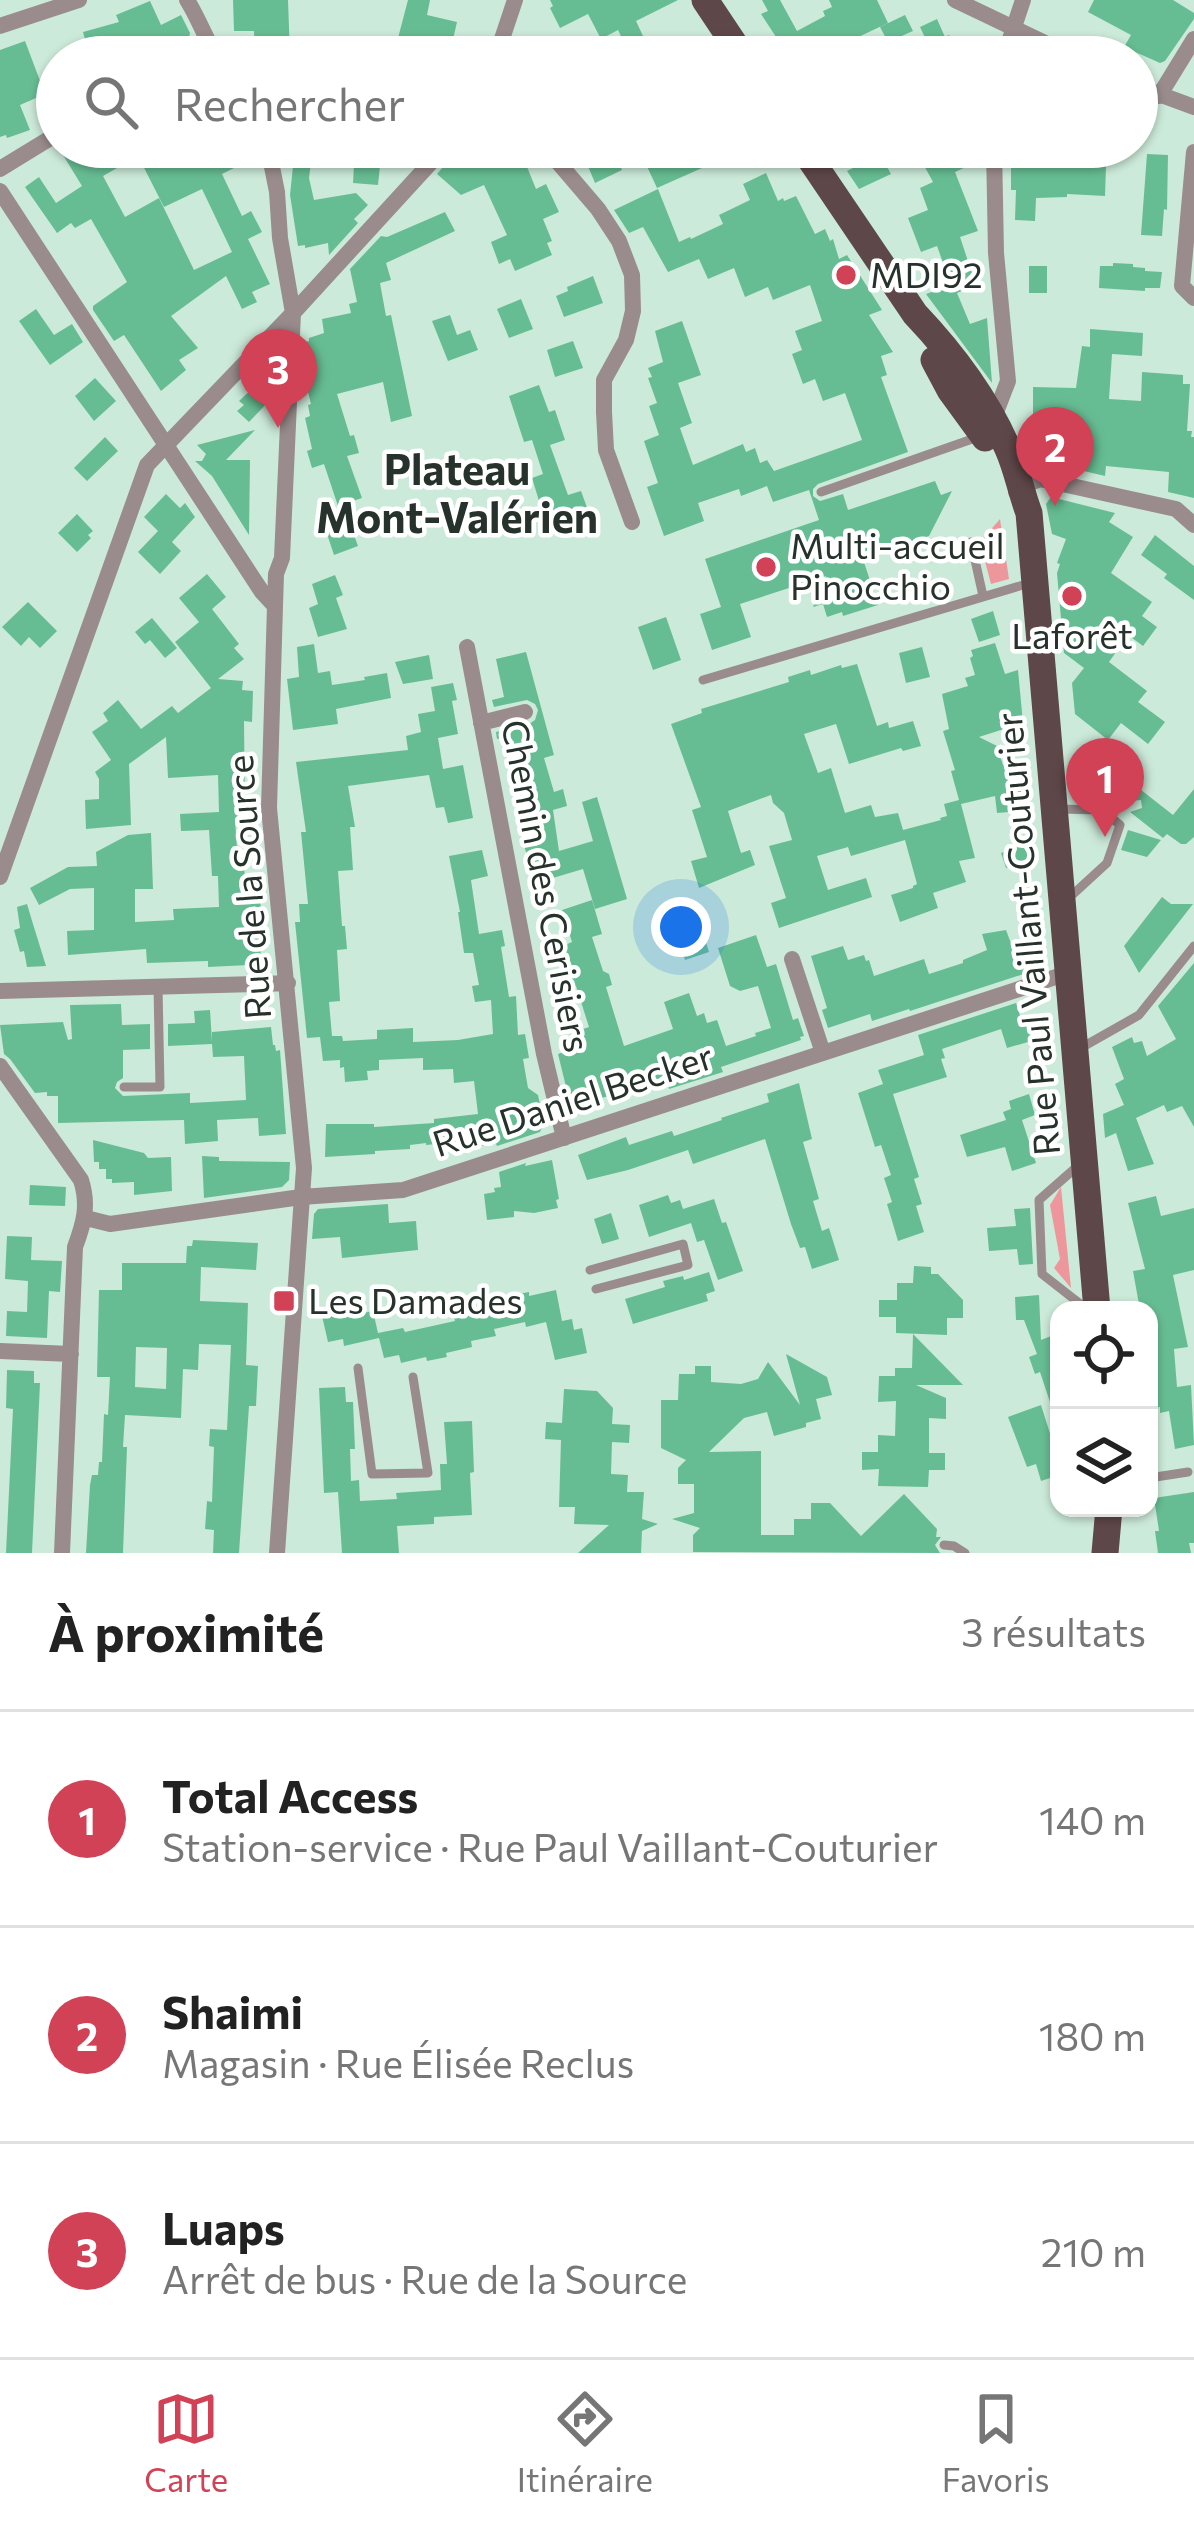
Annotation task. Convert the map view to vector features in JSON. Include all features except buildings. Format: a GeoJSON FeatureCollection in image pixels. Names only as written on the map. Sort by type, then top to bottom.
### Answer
{"type":"FeatureCollection","features":[{"type":"Feature","properties":{"kind":"main road"},"geometry":{"type":"LineString","coordinates":[[705,0],[729,36]]}},
{"type":"Feature","properties":{"kind":"main road","name":"Rue Paul Vaillant-Couturier"},"geometry":{"type":"LineString","coordinates":[[816,168],[928,328],[988,428],[1010,453],[1016,493],[1029,518],[1096,1301]]}},
{"type":"Feature","properties":{"kind":"main road"},"geometry":{"type":"LineString","coordinates":[[1105,1553],[1108,1517]]}},
{"type":"Feature","properties":{"kind":"street"},"geometry":{"type":"LineString","coordinates":[[0,26],[79,0]]}},
{"type":"Feature","properties":{"kind":"street"},"geometry":{"type":"LineString","coordinates":[[187,0],[207,36]]}},
{"type":"Feature","properties":{"kind":"street"},"geometry":{"type":"LineString","coordinates":[[503,36],[515,0]]}},
{"type":"Feature","properties":{"kind":"street"},"geometry":{"type":"LineString","coordinates":[[955,0],[1028,36]]}},
{"type":"Feature","properties":{"kind":"street"},"geometry":{"type":"LineString","coordinates":[[1010,36],[1023,0]]}},
{"type":"Feature","properties":{"kind":"street"},"geometry":{"type":"LineString","coordinates":[[1194,39],[1159,96],[1194,107]]}},
{"type":"Feature","properties":{"kind":"street"},"geometry":{"type":"LineString","coordinates":[[0,169],[36,147]]}},
{"type":"Feature","properties":{"kind":"street"},"geometry":{"type":"LineString","coordinates":[[1194,152],[1182,286],[1194,298]]}},
{"type":"Feature","properties":{"kind":"street","name":"Rue de la Source"},"geometry":{"type":"LineString","coordinates":[[272,168],[293,313],[282,558],[276,574],[269,808],[304,1168],[277,1553]]}},
{"type":"Feature","properties":{"kind":"street"},"geometry":{"type":"LineString","coordinates":[[0,877],[147,465],[426,168]]}},
{"type":"Feature","properties":{"kind":"street"},"geometry":{"type":"LineString","coordinates":[[562,168],[619,241],[632,275],[633,311],[626,340],[604,380],[604,412],[606,450],[632,522]]}},
{"type":"Feature","properties":{"kind":"street"},"geometry":{"type":"LineString","coordinates":[[988,428],[1008,381],[996,253],[994,168]]}},
{"type":"Feature","properties":{"kind":"street"},"geometry":{"type":"LineString","coordinates":[[0,191],[275,606]]}},
{"type":"Feature","properties":{"kind":"street"},"geometry":{"type":"LineString","coordinates":[[1016,493],[1040,479],[1176,509],[1194,525]]}},
{"type":"Feature","properties":{"kind":"street","name":"Chemin des Cerisiers"},"geometry":{"type":"LineString","coordinates":[[467,647],[564,1138]]}},
{"type":"Feature","properties":{"kind":"street"},"geometry":{"type":"LineString","coordinates":[[481,722],[524,712]]}},
{"type":"Feature","properties":{"kind":"street"},"geometry":{"type":"LineString","coordinates":[[792,959],[823,1053]]}},
{"type":"Feature","properties":{"kind":"street","name":"Rue Daniel Becker"},"geometry":{"type":"LineString","coordinates":[[86,1218],[110,1224],[301,1197],[403,1190],[1068,973]]}},
{"type":"Feature","properties":{"kind":"street"},"geometry":{"type":"LineString","coordinates":[[0,991],[288,983]]}},
{"type":"Feature","properties":{"kind":"street"},"geometry":{"type":"LineString","coordinates":[[0,1066],[6,1088],[81,1180],[85,1192],[86,1218],[75,1247],[62,1553]]}},
{"type":"Feature","properties":{"kind":"street"},"geometry":{"type":"LineString","coordinates":[[0,1351],[70,1354]]}},
{"type":"Feature","properties":{"kind":"lane"},"geometry":{"type":"LineString","coordinates":[[821,492],[988,428]]}},
{"type":"Feature","properties":{"kind":"lane"},"geometry":{"type":"LineString","coordinates":[[970,542],[983,596]]}},
{"type":"Feature","properties":{"kind":"lane"},"geometry":{"type":"LineString","coordinates":[[703,680],[983,596],[1033,567]]}},
{"type":"Feature","properties":{"kind":"lane"},"geometry":{"type":"LineString","coordinates":[[1053,808],[1102,809],[1120,825],[1107,863],[1061,905]]}},
{"type":"Feature","properties":{"kind":"lane"},"geometry":{"type":"LineString","coordinates":[[1075,1052],[1139,1015],[1194,946]]}},
{"type":"Feature","properties":{"kind":"lane"},"geometry":{"type":"LineString","coordinates":[[124,1087],[160,1088],[158,988]]}},
{"type":"Feature","properties":{"kind":"lane"},"geometry":{"type":"LineString","coordinates":[[1076,1301],[1042,1274],[1039,1199],[1084,1161]]}},
{"type":"Feature","properties":{"kind":"lane"},"geometry":{"type":"LineString","coordinates":[[590,1270],[683,1244],[688,1265],[596,1289]]}},
{"type":"Feature","properties":{"kind":"lane"},"geometry":{"type":"LineString","coordinates":[[358,1368],[372,1474],[428,1473],[413,1377]]}},
{"type":"Feature","properties":{"kind":"lane"},"geometry":{"type":"LineString","coordinates":[[1158,1477],[1188,1472]]}},
{"type":"Feature","properties":{"kind":"lane"},"geometry":{"type":"LineString","coordinates":[[944,1545],[965,1553]]}},
{"type":"Feature","properties":{"kind":"shaded area"},"geometry":{"type":"Polygon","coordinates":[[[1000,519],[1009,579],[991,584],[980,542],[1000,519]]]}},
{"type":"Feature","properties":{"kind":"shaded area"},"geometry":{"type":"Polygon","coordinates":[[[1061,1187],[1071,1288],[1054,1268],[1060,1259],[1050,1205],[1061,1187]]]}},
{"type":"Feature","properties":{"kind":"place","name":"MDI92"},"geometry":{"type":"Point","coordinates":[846,275]}},
{"type":"Feature","properties":{"kind":"place","name":"Luaps"},"geometry":{"type":"Point","coordinates":[278,428]}},
{"type":"Feature","properties":{"kind":"place","name":"Shaimi"},"geometry":{"type":"Point","coordinates":[1055,506]}},
{"type":"Feature","properties":{"kind":"place","name":"Multi-accueil Pinocchio"},"geometry":{"type":"Point","coordinates":[766,567]}},
{"type":"Feature","properties":{"kind":"place","name":"Laforêt"},"geometry":{"type":"Point","coordinates":[1072,596]}},
{"type":"Feature","properties":{"kind":"place","name":"Total Access"},"geometry":{"type":"Point","coordinates":[1105,837]}},
{"type":"Feature","properties":{"kind":"place","name":"Les Damades"},"geometry":{"type":"Point","coordinates":[284,1301]}},
{"type":"Feature","properties":{"kind":"district","name":"Plateau Mont-Valérien"},"geometry":{"type":"Point","coordinates":[457,494]}}]}
